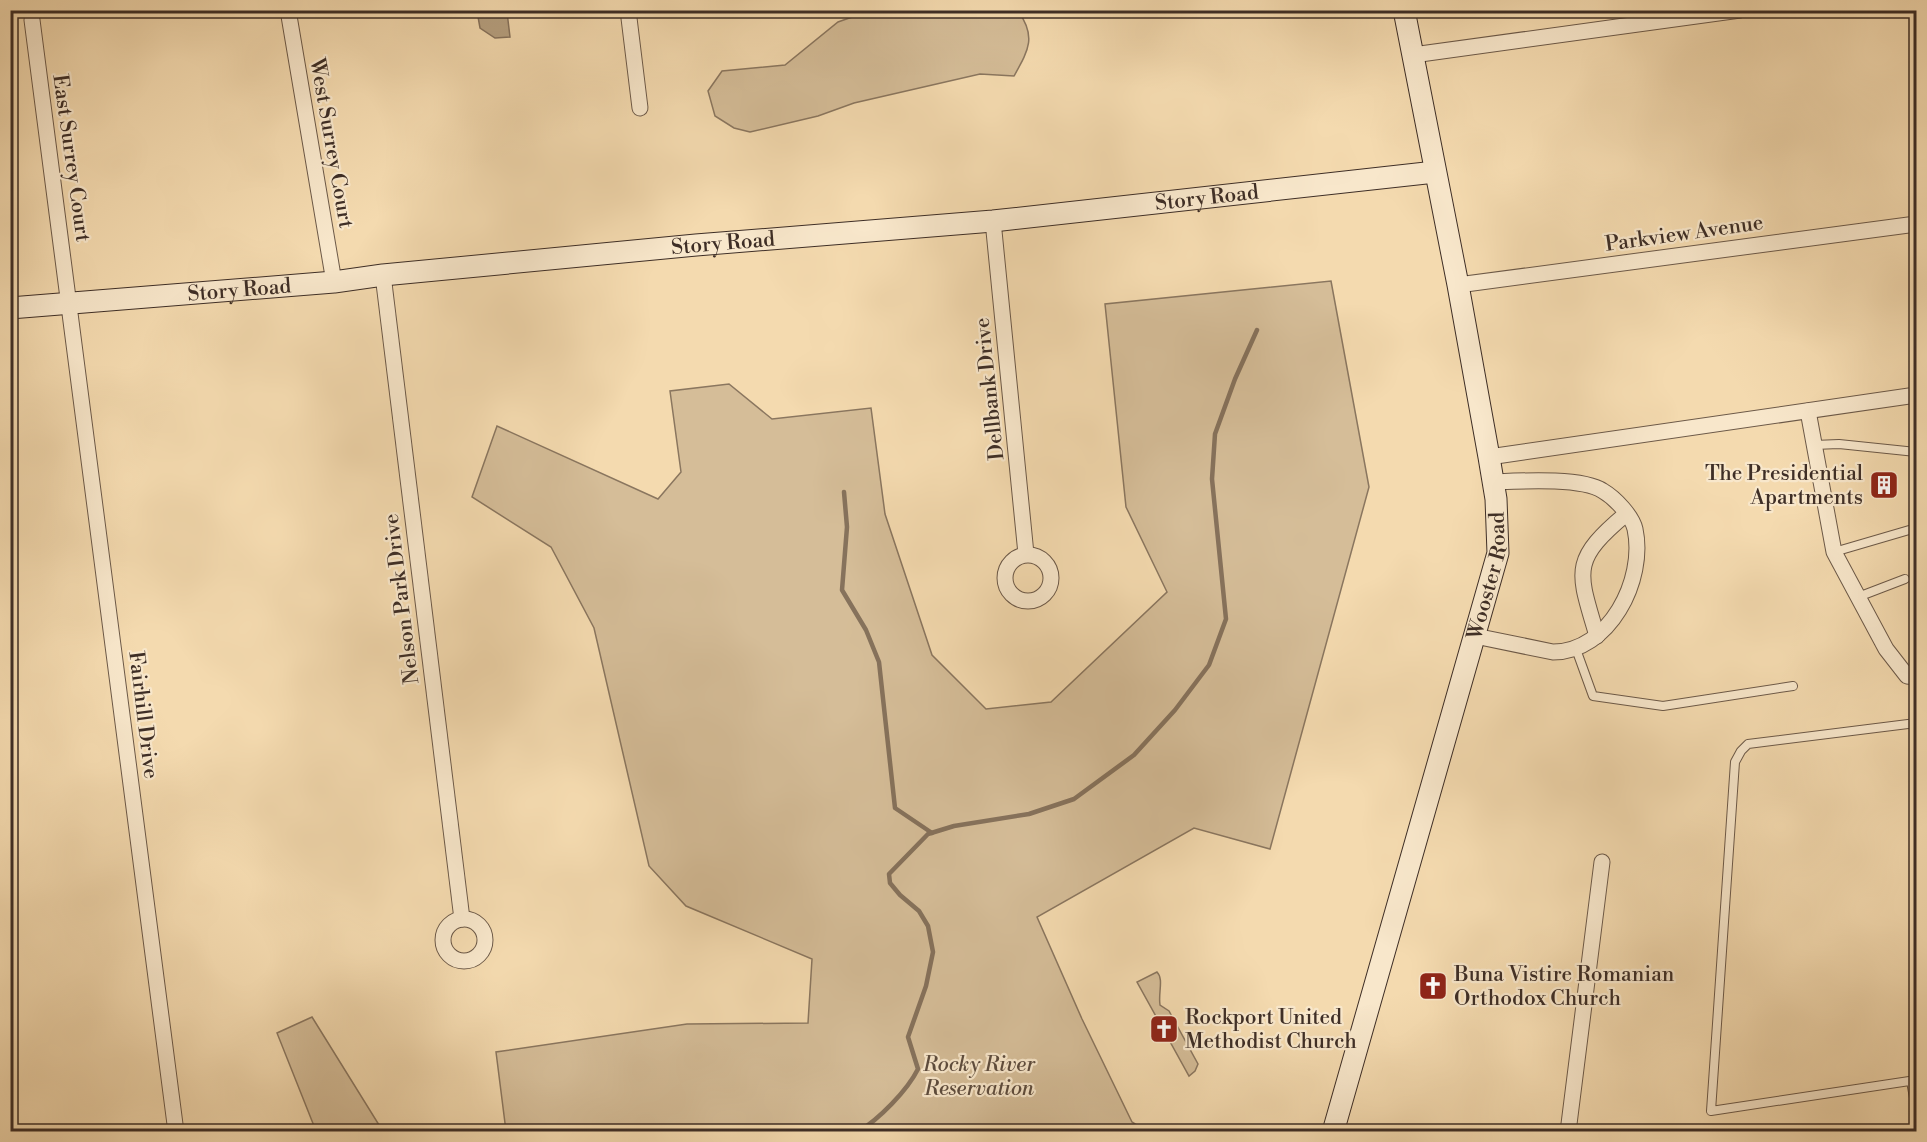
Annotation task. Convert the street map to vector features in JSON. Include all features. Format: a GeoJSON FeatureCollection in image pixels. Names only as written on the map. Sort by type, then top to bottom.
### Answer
{"type":"FeatureCollection","features":[{"type":"Feature","properties":{"kind":"street","name":"West Surrey Court"},"geometry":{"type":"LineString","coordinates":[[288,10],[334,282]]}},
{"type":"Feature","properties":{"kind":"street"},"geometry":{"type":"LineString","coordinates":[[628,10],[640,108]]}},
{"type":"Feature","properties":{"kind":"street","name":"Wooster Road"},"geometry":{"type":"LineString","coordinates":[[1333,1131],[1498,552],[1496,499],[1489,457],[1404,10]]}},
{"type":"Feature","properties":{"kind":"street"},"geometry":{"type":"LineString","coordinates":[[1413,56],[1740,10]]}},
{"type":"Feature","properties":{"kind":"street","name":"East Surrey Court"},"geometry":{"type":"LineString","coordinates":[[32,20],[70,303]]}},
{"type":"Feature","properties":{"kind":"street","name":"Story Road"},"geometry":{"type":"LineString","coordinates":[[10,308],[334,282],[383,275],[696,244],[993,220],[1435,172]]}},
{"type":"Feature","properties":{"kind":"street","name":"Dellbank Drive"},"geometry":{"type":"LineString","coordinates":[[993,220],[1026,554]]}},
{"type":"Feature","properties":{"kind":"street","name":"Parkview Avenue"},"geometry":{"type":"LineString","coordinates":[[1458,285],[1917,224]]}},
{"type":"Feature","properties":{"kind":"street","name":"Nelson Park Drive"},"geometry":{"type":"LineString","coordinates":[[383,275],[462,919]]}},
{"type":"Feature","properties":{"kind":"street","name":"Fairhill Drive"},"geometry":{"type":"LineString","coordinates":[[70,303],[176,1131]]}},
{"type":"Feature","properties":{"kind":"street"},"geometry":{"type":"LineString","coordinates":[[1489,457],[1917,395]]}},
{"type":"Feature","properties":{"kind":"street"},"geometry":{"type":"LineString","coordinates":[[1808,411],[1834,552],[1886,649],[1907,676],[1917,677]]}},
{"type":"Feature","properties":{"kind":"street"},"geometry":{"type":"LineString","coordinates":[[1475,636],[1553,652],[1576,649],[1597,636],[1613,620],[1633,579],[1636,551],[1634,527],[1626,514],[1601,489],[1544,480],[1493,482]]}},
{"type":"Feature","properties":{"kind":"street"},"geometry":{"type":"LineString","coordinates":[[1597,636],[1583,588],[1584,562],[1592,546],[1626,514]]}},
{"type":"Feature","properties":{"kind":"street"},"geometry":{"type":"LineString","coordinates":[[1568,1131],[1602,862]]}},
{"type":"Feature","properties":{"kind":"lane"},"geometry":{"type":"LineString","coordinates":[[1814,445],[1839,444],[1917,452]]}},
{"type":"Feature","properties":{"kind":"lane"},"geometry":{"type":"LineString","coordinates":[[1834,552],[1917,528]]}},
{"type":"Feature","properties":{"kind":"lane"},"geometry":{"type":"LineString","coordinates":[[1858,597],[1905,579]]}},
{"type":"Feature","properties":{"kind":"lane"},"geometry":{"type":"LineString","coordinates":[[1576,649],[1593,696],[1663,706],[1793,686]]}},
{"type":"Feature","properties":{"kind":"lane"},"geometry":{"type":"LineString","coordinates":[[1917,723],[1748,744],[1735,762],[1711,1111],[1914,1081],[1917,1109]]}},
{"type":"Feature","properties":{"kind":"green space"},"geometry":{"type":"Polygon","coordinates":[[[872,10],[1018,11],[1027,29],[1028,44],[1014,76],[980,74],[854,103],[818,116],[750,132],[734,128],[715,116],[708,91],[722,71],[785,65],[838,22],[872,10]]]}},
{"type":"Feature","properties":{"kind":"green space","name":"Rocky River Reservation"},"geometry":{"type":"Polygon","coordinates":[[[1331,281],[1369,487],[1270,849],[1194,828],[1037,917],[1082,1019],[1132,1122],[1146,1131],[506,1131],[496,1052],[687,1024],[808,1023],[812,959],[686,906],[649,866],[594,628],[551,547],[472,497],[497,426],[658,499],[681,472],[670,391],[729,384],[772,419],[871,408],[885,514],[932,655],[986,709],[1051,702],[1167,592],[1126,507],[1105,304],[1331,281]]]}},
{"type":"Feature","properties":{"kind":"green space"},"geometry":{"type":"Polygon","coordinates":[[[1157,972],[1160,982],[1160,1005],[1169,1011],[1198,1064],[1189,1076],[1137,982],[1157,972]]]}},
{"type":"Feature","properties":{"kind":"green space"},"geometry":{"type":"Polygon","coordinates":[[[312,1017],[379,1125],[386,1131],[316,1131],[277,1033],[312,1017]]]}},
{"type":"Feature","properties":{"kind":"shaded area"},"geometry":{"type":"Polygon","coordinates":[[[477,11],[507,12],[510,37],[495,38],[480,28],[477,11]]]}},
{"type":"Feature","properties":{"kind":"waterway"},"geometry":{"type":"LineString","coordinates":[[858,1132],[892,1104],[918,1069],[908,1037],[926,986],[933,952],[928,926],[919,911],[890,883],[889,874],[928,834],[954,826],[1029,814],[1074,799],[1134,755],[1175,710],[1209,665],[1226,619],[1212,479],[1215,434],[1235,379],[1257,330]]}},
{"type":"Feature","properties":{"kind":"waterway"},"geometry":{"type":"LineString","coordinates":[[844,492],[847,527],[842,590],[866,630],[879,662],[895,808],[932,833]]}},
{"type":"Feature","properties":{"kind":"place","name":"The Presidential Apartments"},"geometry":{"type":"Point","coordinates":[1884,485]}},
{"type":"Feature","properties":{"kind":"place","name":"Buna Vistire Romanian Orthodox Church"},"geometry":{"type":"Point","coordinates":[1433,986]}},
{"type":"Feature","properties":{"kind":"place","name":"Rockport United Methodist Church"},"geometry":{"type":"Point","coordinates":[1164,1029]}}]}
